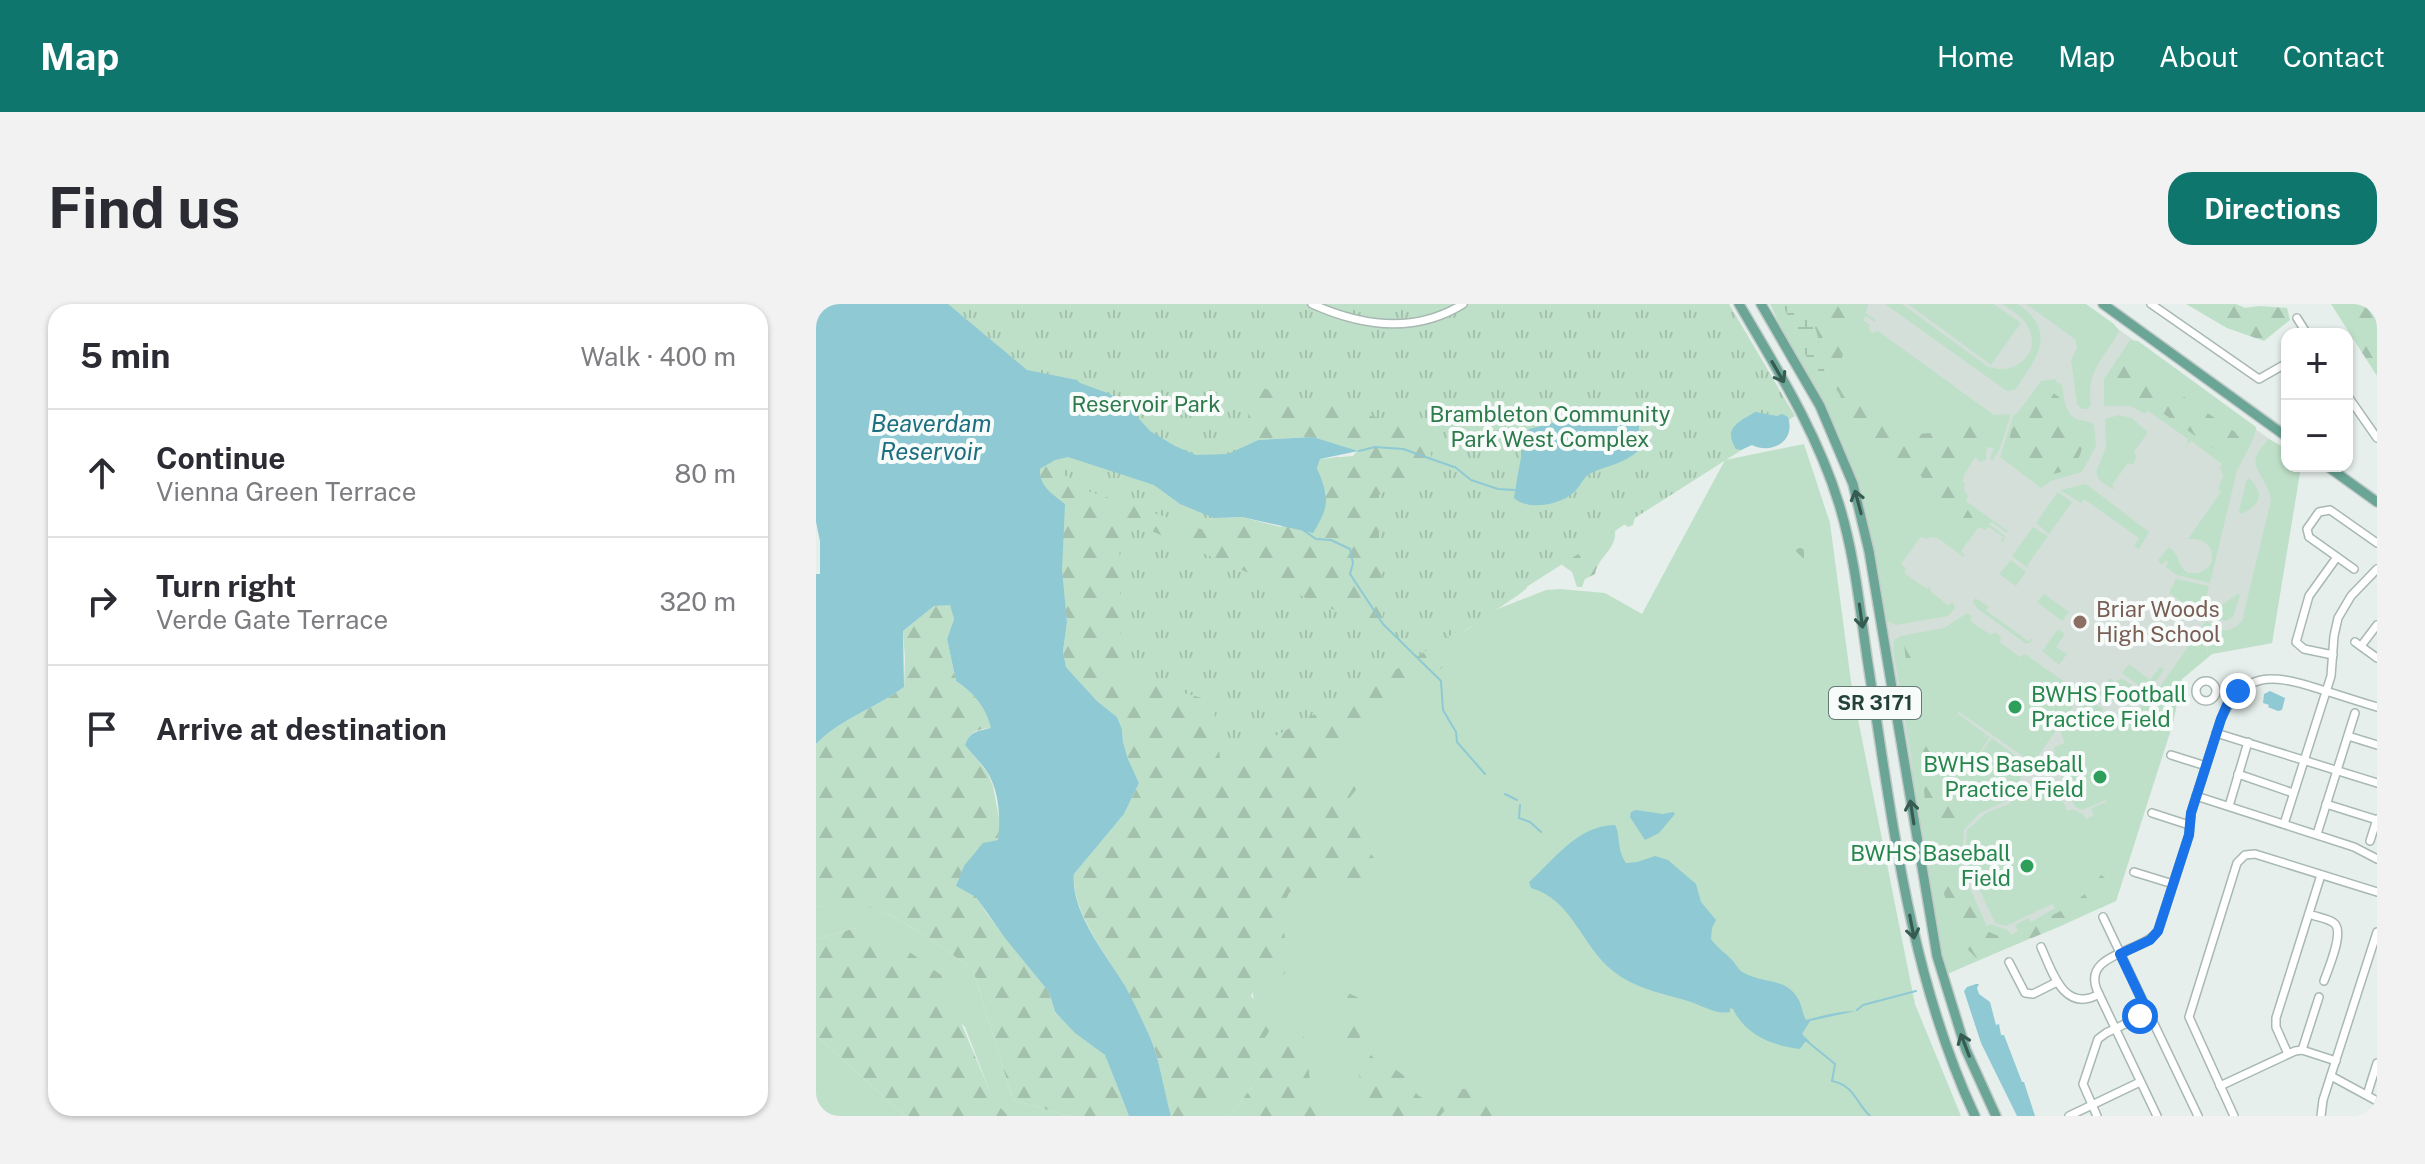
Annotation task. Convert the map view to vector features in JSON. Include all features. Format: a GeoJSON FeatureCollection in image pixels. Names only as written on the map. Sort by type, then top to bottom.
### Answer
{"type":"FeatureCollection","features":[{"type":"Feature","properties":{"kind":"main road","name":"SR 3171"},"geometry":{"type":"LineString","coordinates":[[1739,304],[1811,430],[1839,505],[1857,588],[1917,951],[1945,1045],[1975,1116]]}},
{"type":"Feature","properties":{"kind":"main road","name":"SR 3171"},"geometry":{"type":"LineString","coordinates":[[1761,304],[1820,406],[1853,484],[1869,551],[1937,956],[1966,1050],[1996,1116]]}},
{"type":"Feature","properties":{"kind":"main road"},"geometry":{"type":"LineString","coordinates":[[2103,304],[2281,433]]}},
{"type":"Feature","properties":{"kind":"main road"},"geometry":{"type":"LineString","coordinates":[[2335,472],[2377,502]]}},
{"type":"Feature","properties":{"kind":"street"},"geometry":{"type":"LineString","coordinates":[[1312,304],[1350,318],[1388,324],[1429,319],[1463,304]]}},
{"type":"Feature","properties":{"kind":"street"},"geometry":{"type":"LineString","coordinates":[[2151,304],[2259,379],[2281,366]]}},
{"type":"Feature","properties":{"kind":"street"},"geometry":{"type":"LineString","coordinates":[[2297,318],[2303,328]]}},
{"type":"Feature","properties":{"kind":"street"},"geometry":{"type":"LineString","coordinates":[[2349,400],[2377,438]]}},
{"type":"Feature","properties":{"kind":"street"},"geometry":{"type":"LineString","coordinates":[[2354,569],[2309,537],[2310,524],[2323,509],[2330,510],[2377,543]]}},
{"type":"Feature","properties":{"kind":"street"},"geometry":{"type":"LineString","coordinates":[[2333,655],[2304,649],[2296,642],[2309,596],[2337,557]]}},
{"type":"Feature","properties":{"kind":"street"},"geometry":{"type":"LineString","coordinates":[[2284,824],[2327,691],[2341,610],[2356,589],[2377,569]]}},
{"type":"Feature","properties":{"kind":"street"},"geometry":{"type":"LineString","coordinates":[[2377,625],[2358,644],[2377,658]]}},
{"type":"Feature","properties":{"kind":"street"},"geometry":{"type":"LineString","coordinates":[[2157,1116],[2099,994],[2094,982],[2095,969],[2156,935],[2189,835],[2196,796],[2227,705],[2246,686],[2265,679],[2282,678],[2377,706]]}},
{"type":"Feature","properties":{"kind":"street"},"geometry":{"type":"LineString","coordinates":[[2215,696],[2227,705]]}},
{"type":"Feature","properties":{"kind":"street"},"geometry":{"type":"LineString","coordinates":[[2317,834],[2355,713]]}},
{"type":"Feature","properties":{"kind":"street"},"geometry":{"type":"LineString","coordinates":[[2216,733],[2377,783]]}},
{"type":"Feature","properties":{"kind":"street"},"geometry":{"type":"LineString","coordinates":[[2348,736],[2377,745]]}},
{"type":"Feature","properties":{"kind":"street"},"geometry":{"type":"LineString","coordinates":[[2229,806],[2248,742]]}},
{"type":"Feature","properties":{"kind":"street"},"geometry":{"type":"LineString","coordinates":[[2171,755],[2206,766]]}},
{"type":"Feature","properties":{"kind":"street"},"geometry":{"type":"LineString","coordinates":[[2238,774],[2293,793]]}},
{"type":"Feature","properties":{"kind":"street"},"geometry":{"type":"LineString","coordinates":[[2196,796],[2317,834],[2377,859]]}},
{"type":"Feature","properties":{"kind":"street"},"geometry":{"type":"LineString","coordinates":[[2326,804],[2377,819],[2370,841]]}},
{"type":"Feature","properties":{"kind":"street"},"geometry":{"type":"LineString","coordinates":[[2152,813],[2189,825]]}},
{"type":"Feature","properties":{"kind":"street"},"geometry":{"type":"LineString","coordinates":[[2234,1116],[2189,1016],[2237,863],[2245,855],[2255,854],[2377,892]]}},
{"type":"Feature","properties":{"kind":"street"},"geometry":{"type":"LineString","coordinates":[[2134,872],[2173,884]]}},
{"type":"Feature","properties":{"kind":"street"},"geometry":{"type":"LineString","coordinates":[[2288,1054],[2276,1027],[2276,1018],[2321,875]]}},
{"type":"Feature","properties":{"kind":"street"},"geometry":{"type":"LineString","coordinates":[[2309,914],[2332,922],[2338,928],[2324,981]]}},
{"type":"Feature","properties":{"kind":"street"},"geometry":{"type":"LineString","coordinates":[[2103,917],[2198,1116]]}},
{"type":"Feature","properties":{"kind":"street"},"geometry":{"type":"LineString","coordinates":[[2323,1115],[2323,1100],[2377,934]]}},
{"type":"Feature","properties":{"kind":"street"},"geometry":{"type":"LineString","coordinates":[[2041,947],[2063,990],[2086,999],[2099,994]]}},
{"type":"Feature","properties":{"kind":"street"},"geometry":{"type":"LineString","coordinates":[[2009,962],[2025,993],[2033,994],[2057,982]]}},
{"type":"Feature","properties":{"kind":"street"},"geometry":{"type":"LineString","coordinates":[[2302,1050],[2319,997]]}},
{"type":"Feature","properties":{"kind":"street"},"geometry":{"type":"LineString","coordinates":[[2097,1116],[2083,1081],[2098,1039],[2148,1013]]}},
{"type":"Feature","properties":{"kind":"street"},"geometry":{"type":"LineString","coordinates":[[2220,1086],[2302,1050],[2336,1061]]}},
{"type":"Feature","properties":{"kind":"street"},"geometry":{"type":"LineString","coordinates":[[2367,1095],[2377,1063]]}},
{"type":"Feature","properties":{"kind":"street"},"geometry":{"type":"LineString","coordinates":[[2331,1076],[2377,1101]]}},
{"type":"Feature","properties":{"kind":"street"},"geometry":{"type":"LineString","coordinates":[[2069,1116],[2140,1082]]}},
{"type":"Feature","properties":{"kind":"shaded area","name":"Briar Woods High School"},"geometry":{"type":"Polygon","coordinates":[[[1770,304],[2084,304],[2281,448],[2281,472],[2300,472],[2272,643],[2212,654],[2182,679],[2173,723],[2116,901],[1947,974],[1941,954],[1870,536],[1840,439],[1770,304]]]}},
{"type":"Feature","properties":{"kind":"green space","name":"Brambleton Community Park West Complex"},"geometry":{"type":"Polygon","coordinates":[[[842,304],[1729,304],[1795,416],[1404,665],[1221,766],[1213,701],[1121,676],[1119,517],[1369,625],[1383,616],[1377,496],[1433,462],[1423,429],[1246,384],[1249,410],[1240,484],[1210,532],[1085,490],[897,350],[842,304]]]}},
{"type":"Feature","properties":{"kind":"green space"},"geometry":{"type":"Polygon","coordinates":[[[1770,304],[1868,304],[1866,313],[1876,320],[1866,316],[1863,320],[1870,325],[1872,333],[1878,331],[1994,415],[2011,414],[1999,451],[1992,461],[1990,458],[1994,448],[1987,447],[1986,460],[1980,462],[1975,457],[1961,480],[1968,496],[1966,501],[2008,531],[2012,527],[2007,533],[1992,522],[1989,524],[2005,536],[2003,542],[2003,537],[1989,527],[1985,530],[1979,527],[1961,551],[1965,555],[1963,557],[1938,538],[1921,537],[1901,564],[1906,568],[1904,573],[1927,589],[1931,586],[1930,591],[1948,605],[1953,602],[1955,608],[1948,616],[1896,625],[1886,621],[1867,518],[1852,468],[1826,407],[1770,304]]]}},
{"type":"Feature","properties":{"kind":"green space"},"geometry":{"type":"Polygon","coordinates":[[[1782,304],[1802,304],[1821,349],[1825,380],[1806,355],[1782,304]]]}},
{"type":"Feature","properties":{"kind":"green space"},"geometry":{"type":"Polygon","coordinates":[[[1805,304],[1855,304],[1841,362],[1850,391],[1888,423],[1918,434],[1974,420],[1982,427],[1985,437],[1962,482],[1962,498],[1975,527],[1965,537],[1957,537],[1949,528],[1943,506],[1917,472],[1863,438],[1854,428],[1840,395],[1824,370],[1816,330],[1803,307],[1805,304]]]}},
{"type":"Feature","properties":{"kind":"green space"},"geometry":{"type":"Polygon","coordinates":[[[1885,304],[1902,304],[1987,366],[2007,369],[2024,360],[2032,345],[2025,322],[2002,304],[2018,304],[2038,325],[2040,346],[2015,390],[2007,391],[1885,304]]]}},
{"type":"Feature","properties":{"kind":"green space"},"geometry":{"type":"Polygon","coordinates":[[[1908,304],[1994,304],[2021,323],[1991,365],[1908,304]]]}},
{"type":"Feature","properties":{"kind":"green space"},"geometry":{"type":"Polygon","coordinates":[[[2026,304],[2086,304],[2119,331],[2094,373],[2088,409],[2082,409],[2077,404],[2071,360],[2077,348],[2075,339],[2026,304]]]}},
{"type":"Feature","properties":{"kind":"green space"},"geometry":{"type":"Polygon","coordinates":[[[2186,304],[2287,308],[2290,320],[2264,341],[2227,328],[2186,304]]]}},
{"type":"Feature","properties":{"kind":"green space"},"geometry":{"type":"Polygon","coordinates":[[[2331,304],[2377,304],[2377,376],[2353,338],[2353,328],[2346,328],[2331,304]]]}},
{"type":"Feature","properties":{"kind":"green space"},"geometry":{"type":"Polygon","coordinates":[[[1144,312],[1635,517],[1633,525],[1628,527],[1624,524],[1615,531],[1613,543],[1595,574],[1585,579],[1582,587],[1577,587],[1572,572],[1562,565],[1565,559],[1531,579],[1526,589],[1467,629],[1450,645],[1448,662],[1427,682],[1356,734],[1323,767],[1324,782],[1330,785],[1349,778],[1362,765],[1366,765],[1362,781],[1346,803],[1353,825],[1382,871],[1378,880],[1358,897],[1329,879],[1300,883],[1289,893],[1281,911],[1286,945],[1285,973],[1254,988],[1251,996],[1259,1005],[1277,1012],[1274,1025],[1208,1116],[1171,1116],[1150,1037],[1078,903],[1074,874],[1124,814],[1139,783],[1128,759],[1117,717],[1097,701],[1066,667],[1063,651],[1067,622],[1052,494],[1042,483],[1040,469],[1055,460],[1214,518],[1242,517],[1281,527],[1326,494],[1317,468],[1320,459],[1353,456],[1357,451],[1313,437],[1258,440],[1228,454],[1144,312]]]}},
{"type":"Feature","properties":{"kind":"green space"},"geometry":{"type":"Polygon","coordinates":[[[2130,340],[2138,341],[2256,427],[2237,471],[2210,583],[2177,575],[2166,567],[2168,561],[2162,565],[2158,560],[2169,547],[2188,573],[2200,573],[2210,566],[2212,554],[2208,545],[2200,540],[2188,539],[2221,492],[2218,489],[2223,476],[2222,464],[2191,441],[2187,445],[2188,439],[2148,411],[2145,414],[2130,406],[2104,406],[2104,379],[2130,340]]]}},
{"type":"Feature","properties":{"kind":"green space"},"geometry":{"type":"Polygon","coordinates":[[[2117,358],[2134,360],[2235,432],[2244,444],[2236,457],[2226,457],[2161,412],[2111,389],[2117,358]]]}},
{"type":"Feature","properties":{"kind":"green space"},"geometry":{"type":"Polygon","coordinates":[[[2056,379],[2057,383],[2062,384],[2069,413],[2094,425],[2096,446],[2082,472],[2051,481],[2041,488],[2000,457],[2013,416],[2041,381],[2056,379]]]}},
{"type":"Feature","properties":{"kind":"green space"},"geometry":{"type":"Polygon","coordinates":[[[2050,391],[2059,397],[2065,416],[2080,424],[2086,434],[2072,469],[2053,474],[2035,474],[2020,468],[2006,452],[2012,428],[2018,419],[2028,414],[2043,394],[2050,391]]]}},
{"type":"Feature","properties":{"kind":"green space"},"geometry":{"type":"Polygon","coordinates":[[[2119,415],[2131,418],[2148,432],[2134,452],[2137,456],[2133,465],[2128,463],[2112,485],[2114,490],[2099,480],[2096,472],[2106,447],[2105,419],[2119,415]]]}},
{"type":"Feature","properties":{"kind":"green space"},"geometry":{"type":"Polygon","coordinates":[[[2269,439],[2281,446],[2281,472],[2300,472],[2272,643],[2212,654],[2182,679],[2173,723],[2116,901],[1947,974],[1913,790],[1894,640],[1900,636],[1944,628],[1967,613],[1972,616],[1970,621],[1991,635],[1995,632],[2001,637],[2000,642],[2020,657],[2025,654],[2082,694],[2033,763],[1959,712],[1932,749],[1958,714],[1986,734],[1982,740],[1987,735],[1990,737],[1965,774],[1992,738],[2019,758],[1994,794],[2020,759],[2030,765],[2004,802],[1980,813],[1964,830],[1961,869],[1987,926],[1991,924],[2008,930],[2011,935],[2018,931],[2015,925],[2028,918],[2031,922],[2055,908],[2052,904],[2006,926],[1995,923],[1965,859],[1967,830],[1986,813],[2009,804],[2021,787],[2034,796],[2043,788],[2064,803],[2067,811],[2072,809],[2086,819],[2094,815],[2091,808],[2107,802],[2082,810],[2075,807],[2057,766],[2054,747],[2065,743],[2061,732],[2086,698],[2103,709],[2101,713],[2118,716],[2133,711],[2160,690],[2197,634],[2205,641],[2208,655],[2207,640],[2198,632],[2207,620],[2219,630],[2234,628],[2242,621],[2271,500],[2257,469],[2256,456],[2269,439]]]}},
{"type":"Feature","properties":{"kind":"green space"},"geometry":{"type":"Polygon","coordinates":[[[1804,444],[1830,523],[1852,689],[1915,1004],[1961,1116],[1277,1116],[1267,1067],[1230,1116],[1207,1116],[1262,1039],[1251,985],[1302,755],[1490,612],[1546,590],[1560,589],[1605,593],[1642,614],[1725,460],[1804,444]]]}},
{"type":"Feature","properties":{"kind":"green space"},"geometry":{"type":"Polygon","coordinates":[[[2249,478],[2257,489],[2258,499],[2253,507],[2241,514],[2239,511],[2249,478]]]}},
{"type":"Feature","properties":{"kind":"green space"},"geometry":{"type":"Polygon","coordinates":[[[2086,484],[2149,532],[2139,549],[2134,546],[2139,538],[2084,499],[2081,503],[2060,490],[2086,484]]]}},
{"type":"Feature","properties":{"kind":"green space"},"geometry":{"type":"Polygon","coordinates":[[[2058,492],[2072,502],[2049,534],[2036,523],[2058,492]]]}},
{"type":"Feature","properties":{"kind":"green space"},"geometry":{"type":"Polygon","coordinates":[[[2059,495],[2070,504],[2058,520],[2047,512],[2059,495]]]}},
{"type":"Feature","properties":{"kind":"green space"},"geometry":{"type":"Polygon","coordinates":[[[2033,527],[2048,536],[2027,566],[2030,570],[2012,556],[2033,527]]]}},
{"type":"Feature","properties":{"kind":"green space"},"geometry":{"type":"Polygon","coordinates":[[[1799,532],[1816,548],[1805,560],[1788,544],[1799,532]]]}},
{"type":"Feature","properties":{"kind":"green space"},"geometry":{"type":"Polygon","coordinates":[[[2011,560],[2026,572],[2016,586],[1999,574],[2011,560]]]}},
{"type":"Feature","properties":{"kind":"green space"},"geometry":{"type":"Polygon","coordinates":[[[2176,579],[2209,586],[2203,613],[2169,593],[2176,579]]]}},
{"type":"Feature","properties":{"kind":"green space"},"geometry":{"type":"Polygon","coordinates":[[[2044,594],[2069,612],[2062,621],[2037,602],[2044,594]]]}},
{"type":"Feature","properties":{"kind":"green space"},"geometry":{"type":"Polygon","coordinates":[[[2238,594],[2233,617],[2226,621],[2217,619],[2217,608],[2238,594]]]}},
{"type":"Feature","properties":{"kind":"green space"},"geometry":{"type":"Polygon","coordinates":[[[1975,598],[1988,606],[1987,611],[2028,641],[2033,638],[2031,642],[2026,644],[1977,608],[1973,602],[1975,598]]]}},
{"type":"Feature","properties":{"kind":"green space"},"geometry":{"type":"Polygon","coordinates":[[[950,604],[954,619],[947,639],[956,681],[978,701],[992,728],[975,732],[965,745],[987,772],[993,786],[1000,824],[998,840],[976,896],[1049,992],[1055,1013],[1105,1055],[1129,1116],[1069,1116],[1013,1100],[973,970],[934,941],[892,916],[851,900],[816,907],[816,744],[836,728],[904,687],[903,631],[934,606],[950,604]]]}},
{"type":"Feature","properties":{"kind":"green space"},"geometry":{"type":"Polygon","coordinates":[[[2058,629],[2065,634],[2056,647],[2067,654],[2059,665],[2042,651],[2058,629]]]}},
{"type":"Feature","properties":{"kind":"green space"},"geometry":{"type":"Polygon","coordinates":[[[1914,640],[1913,691],[1916,692],[1916,700],[1921,703],[1920,730],[1929,744],[1931,760],[1940,770],[1941,782],[1964,788],[1963,796],[1973,812],[1962,828],[1958,869],[1975,899],[1974,906],[1985,930],[2011,937],[2070,906],[2091,889],[2101,875],[2108,880],[2122,877],[2113,902],[1978,960],[1962,942],[1938,878],[1925,798],[1925,784],[1931,768],[1915,723],[1904,644],[1914,640]]]}},
{"type":"Feature","properties":{"kind":"green space"},"geometry":{"type":"Polygon","coordinates":[[[2129,664],[2150,680],[2160,667],[2164,670],[2148,692],[2122,673],[2129,664]]]}},
{"type":"Feature","properties":{"kind":"green space"},"geometry":{"type":"Polygon","coordinates":[[[2110,678],[2115,682],[2122,678],[2139,691],[2122,701],[2108,700],[2106,704],[2099,693],[2110,678]]]}},
{"type":"Feature","properties":{"kind":"green space"},"geometry":{"type":"Polygon","coordinates":[[[851,899],[892,916],[934,941],[973,970],[1013,1100],[1069,1116],[1008,1116],[993,1100],[965,1027],[856,928],[816,939],[816,907],[851,899]]]}},
{"type":"Feature","properties":{"kind":"green space"},"geometry":{"type":"Polygon","coordinates":[[[856,928],[896,942],[941,975],[993,1099],[1008,1116],[905,1116],[816,1035],[816,939],[856,928]]]}},
{"type":"Feature","properties":{"kind":"green space"},"geometry":{"type":"Polygon","coordinates":[[[1346,992],[1372,1008],[1358,1042],[1362,1049],[1401,1074],[1420,1097],[1433,1099],[1451,1090],[1465,1089],[1498,1116],[1475,1116],[1460,1104],[1451,1103],[1440,1116],[1371,1116],[1355,1062],[1343,1035],[1344,1016],[1332,998],[1346,992]]]}},
{"type":"Feature","properties":{"kind":"green space"},"geometry":{"type":"Polygon","coordinates":[[[1303,1029],[1317,1116],[1230,1116],[1293,1032],[1303,1029]]]}},
{"type":"Feature","properties":{"kind":"green space"},"geometry":{"type":"Polygon","coordinates":[[[816,1035],[905,1116],[816,1116],[816,1035]]]}},
{"type":"Feature","properties":{"kind":"water","name":"Beaverdam Reservoir"},"geometry":{"type":"Polygon","coordinates":[[[816,304],[948,304],[1027,370],[1077,380],[1110,394],[1133,412],[1150,431],[1196,455],[1228,454],[1258,440],[1313,437],[1358,451],[1320,459],[1317,468],[1326,501],[1313,533],[1242,517],[1214,518],[1180,504],[1154,485],[1068,457],[1040,469],[1044,485],[1065,504],[1062,570],[1067,622],[1063,651],[1066,667],[1097,701],[1117,717],[1128,759],[1139,783],[1124,814],[1074,874],[1074,888],[1084,918],[1125,986],[1150,1037],[1171,1116],[1129,1116],[1105,1055],[1075,1033],[1055,1012],[1049,992],[976,897],[956,886],[964,866],[983,843],[998,840],[999,822],[998,804],[990,778],[965,745],[972,734],[991,728],[978,701],[956,681],[947,639],[954,619],[950,605],[934,606],[903,631],[904,687],[836,728],[816,744],[816,574],[820,574],[820,541],[816,522],[816,304]]]}},
{"type":"Feature","properties":{"kind":"water"},"geometry":{"type":"Polygon","coordinates":[[[1596,412],[1632,414],[1639,426],[1638,451],[1621,462],[1588,475],[1574,492],[1561,500],[1536,505],[1514,498],[1529,429],[1596,412]]]}},
{"type":"Feature","properties":{"kind":"water"},"geometry":{"type":"Polygon","coordinates":[[[1755,412],[1788,417],[1789,433],[1774,447],[1752,445],[1736,449],[1732,430],[1755,412]]]}},
{"type":"Feature","properties":{"kind":"water"},"geometry":{"type":"Polygon","coordinates":[[[2270,691],[2285,698],[2282,710],[2263,703],[2264,694],[2270,691]]]}},
{"type":"Feature","properties":{"kind":"water"},"geometry":{"type":"Polygon","coordinates":[[[1631,812],[1675,814],[1659,833],[1645,840],[1630,817],[1631,812]]]}},
{"type":"Feature","properties":{"kind":"water"},"geometry":{"type":"Polygon","coordinates":[[[1615,825],[1626,863],[1655,856],[1668,860],[1696,884],[1701,902],[1716,920],[1711,939],[1742,972],[1792,991],[1806,1020],[1856,1011],[1810,1021],[1802,1034],[1810,1042],[1805,1042],[1800,1049],[1761,1038],[1745,1026],[1733,1009],[1725,1013],[1714,1011],[1640,986],[1613,971],[1557,902],[1531,888],[1529,882],[1578,837],[1615,825]]]}},
{"type":"Feature","properties":{"kind":"water"},"geometry":{"type":"Polygon","coordinates":[[[1979,984],[1979,994],[1990,1002],[1996,1025],[1999,1024],[2001,1035],[2004,1035],[2035,1116],[2017,1116],[1981,1043],[1964,991],[1979,984]]]}},
{"type":"Feature","properties":{"kind":"waterway"},"geometry":{"type":"LineString","coordinates":[[1359,451],[1375,447],[1403,449],[1454,467]]}},
{"type":"Feature","properties":{"kind":"waterway"},"geometry":{"type":"LineString","coordinates":[[1455,467],[1471,480],[1498,489],[1515,490]]}},
{"type":"Feature","properties":{"kind":"waterway"},"geometry":{"type":"LineString","coordinates":[[1303,530],[1316,539],[1331,540],[1350,549],[1353,563],[1350,574],[1383,624],[1441,681],[1443,710],[1456,732],[1457,742],[1485,774]]}},
{"type":"Feature","properties":{"kind":"waterway"},"geometry":{"type":"LineString","coordinates":[[1505,794],[1517,800]]}},
{"type":"Feature","properties":{"kind":"waterway"},"geometry":{"type":"LineString","coordinates":[[1520,805],[1519,818],[1530,822],[1541,832]]}},
{"type":"Feature","properties":{"kind":"waterway"},"geometry":{"type":"LineString","coordinates":[[1857,1010],[1863,1005],[1916,991]]}},
{"type":"Feature","properties":{"kind":"waterway"},"geometry":{"type":"LineString","coordinates":[[1808,1042],[1835,1064],[1832,1081],[1850,1090],[1870,1116]]}},
{"type":"Feature","properties":{"kind":"place","name":"Briar Woods High School"},"geometry":{"type":"Point","coordinates":[2080,622]}},
{"type":"Feature","properties":{"kind":"place","name":"BWHS Football Practice Field"},"geometry":{"type":"Point","coordinates":[2015,707]}},
{"type":"Feature","properties":{"kind":"place","name":"BWHS Baseball Practice Field"},"geometry":{"type":"Point","coordinates":[2100,777]}},
{"type":"Feature","properties":{"kind":"place","name":"BWHS Baseball Field"},"geometry":{"type":"Point","coordinates":[2027,866]}},
{"type":"Feature","properties":{"kind":"route"},"geometry":{"type":"LineString","coordinates":[[2140,1016],[2148,1013],[2120,954],[2150,940],[2158,931],[2221,719],[2238,691]]}},
{"type":"Feature","properties":{"kind":"park label","name":"Reservoir Park"},"geometry":{"type":"Point","coordinates":[1146,404]}}]}
